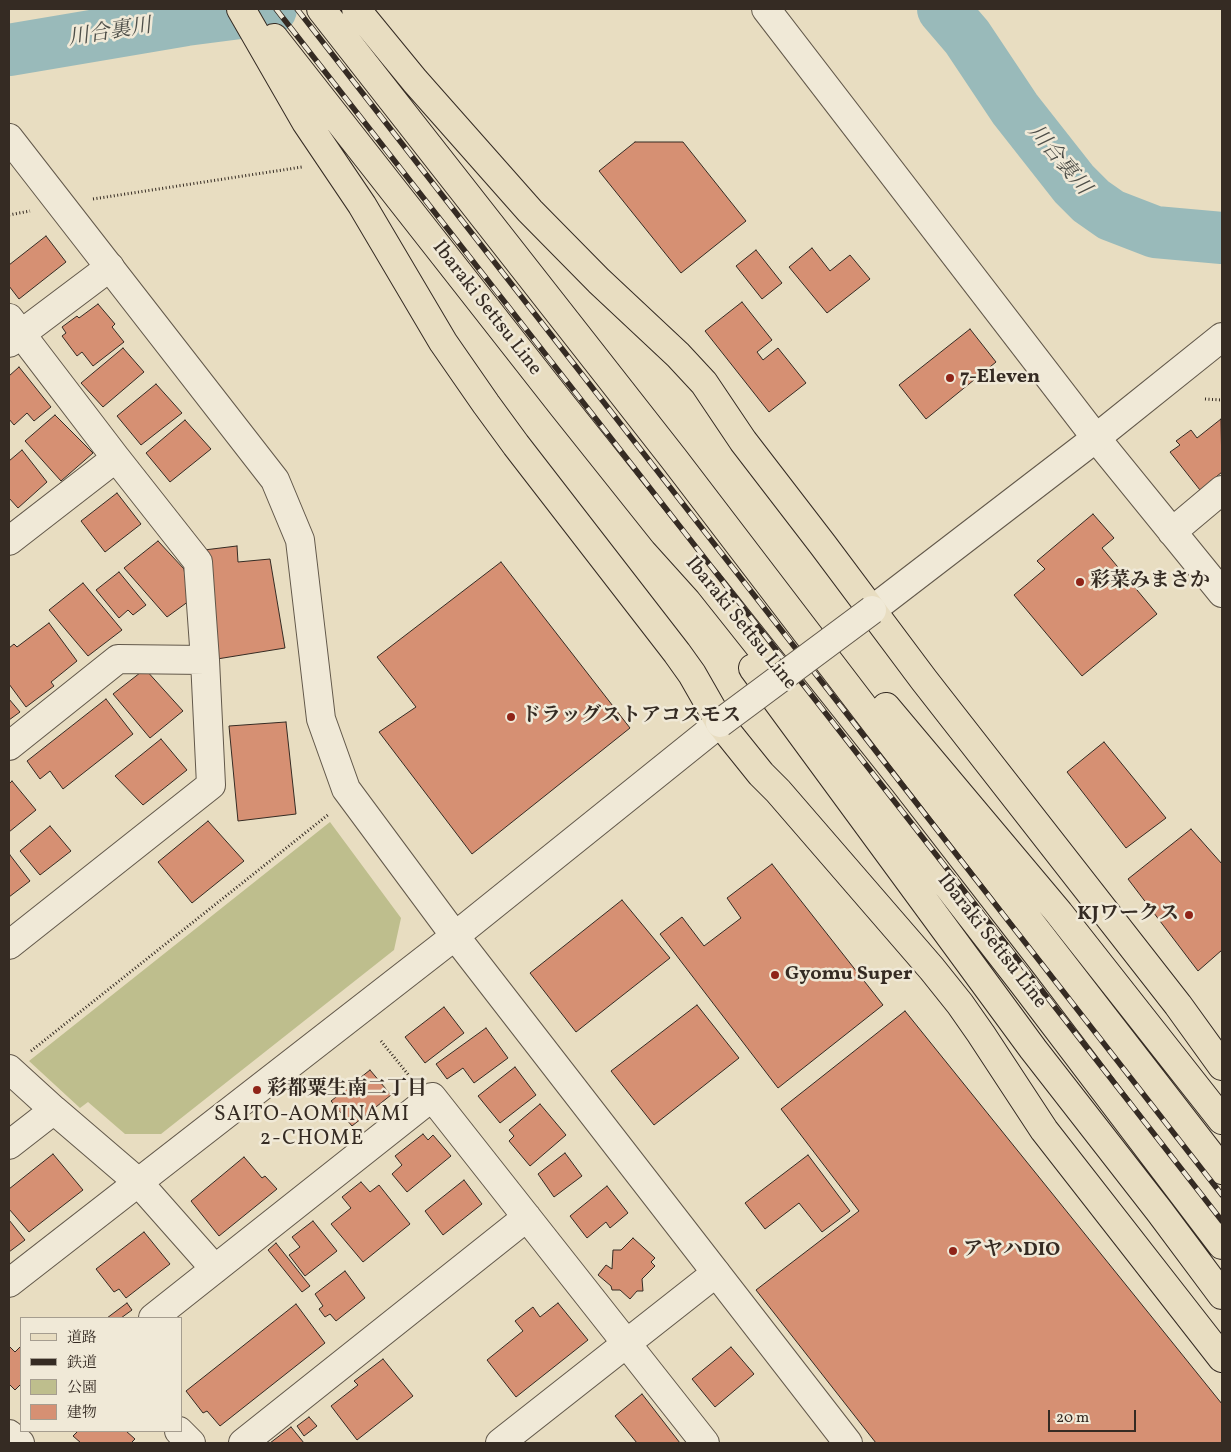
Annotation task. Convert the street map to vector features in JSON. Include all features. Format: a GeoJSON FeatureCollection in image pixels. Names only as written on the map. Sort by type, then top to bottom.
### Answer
{"type":"FeatureCollection","features":[{"type":"Feature","properties":{"kind":"main road"},"geometry":{"type":"LineString","coordinates":[[241,9],[316,114],[362,204],[419,303],[460,366],[516,445],[677,653],[692,674],[720,723],[761,774],[932,969],[954,997],[1049,1136],[1222,1358]]}},
{"type":"Feature","properties":{"kind":"main road","name":"Ibaraki Settsu Line"},"geometry":{"type":"LineString","coordinates":[[251,9],[316,114],[664,533],[709,583],[883,802],[1222,1244]]}},
{"type":"Feature","properties":{"kind":"main road"},"geometry":{"type":"LineString","coordinates":[[320,9],[668,452],[1222,1170]]}},
{"type":"Feature","properties":{"kind":"main road"},"geometry":{"type":"LineString","coordinates":[[356,9],[415,81],[560,243],[678,355],[704,383],[743,441],[1011,792],[1178,1005],[1222,1066]]}},
{"type":"Feature","properties":{"kind":"main road"},"geometry":{"type":"LineString","coordinates":[[706,501],[724,514],[1059,913],[1222,1120]]}},
{"type":"Feature","properties":{"kind":"main road"},"geometry":{"type":"LineString","coordinates":[[664,533],[698,592],[948,935],[1222,1296]]}},
{"type":"Feature","properties":{"kind":"street"},"geometry":{"type":"LineString","coordinates":[[766,9],[1096,438],[1222,593]]}},
{"type":"Feature","properties":{"kind":"street"},"geometry":{"type":"LineString","coordinates":[[13,144],[275,480],[300,540],[321,719],[346,789],[455,936],[848,1443]]}},
{"type":"Feature","properties":{"kind":"street"},"geometry":{"type":"LineString","coordinates":[[9,945],[211,785],[198,562],[13,332],[110,267]]}},
{"type":"Feature","properties":{"kind":"street"},"geometry":{"type":"LineString","coordinates":[[9,1283],[455,936],[720,723],[872,610],[1096,438],[1222,337]]}},
{"type":"Feature","properties":{"kind":"street"},"geometry":{"type":"LineString","coordinates":[[9,542],[116,458]]}},
{"type":"Feature","properties":{"kind":"street"},"geometry":{"type":"LineString","coordinates":[[1172,532],[1222,490]]}},
{"type":"Feature","properties":{"kind":"street"},"geometry":{"type":"LineString","coordinates":[[9,746],[118,659],[205,660]]}},
{"type":"Feature","properties":{"kind":"street"},"geometry":{"type":"LineString","coordinates":[[18,1062],[54,1110],[138,1182],[215,1269]]}},
{"type":"Feature","properties":{"kind":"street"},"geometry":{"type":"LineString","coordinates":[[154,1317],[432,1097],[705,1443]]}},
{"type":"Feature","properties":{"kind":"street"},"geometry":{"type":"LineString","coordinates":[[9,1145],[54,1110]]}},
{"type":"Feature","properties":{"kind":"street"},"geometry":{"type":"LineString","coordinates":[[243,1443],[527,1217]]}},
{"type":"Feature","properties":{"kind":"street"},"geometry":{"type":"LineString","coordinates":[[500,1443],[716,1273]]}},
{"type":"Feature","properties":{"kind":"street"},"geometry":{"type":"LineString","coordinates":[[180,1432],[191,1443]]}},
{"type":"Feature","properties":{"kind":"street"},"geometry":{"type":"LineString","coordinates":[[9,1434],[20,1443]]}},
{"type":"Feature","properties":{"kind":"path"},"geometry":{"type":"LineString","coordinates":[[9,215],[91,200],[304,167]]}},
{"type":"Feature","properties":{"kind":"path"},"geometry":{"type":"LineString","coordinates":[[1205,399],[1222,400]]}},
{"type":"Feature","properties":{"kind":"path"},"geometry":{"type":"LineString","coordinates":[[18,1062],[329,814]]}},
{"type":"Feature","properties":{"kind":"path"},"geometry":{"type":"LineString","coordinates":[[381,1041],[428,1100]]}},
{"type":"Feature","properties":{"kind":"green space"},"geometry":{"type":"Polygon","coordinates":[[[330,822],[401,918],[394,950],[161,1134],[125,1134],[88,1102],[80,1108],[29,1061],[330,822]]]}},
{"type":"Feature","properties":{"kind":"building"},"geometry":{"type":"Polygon","coordinates":[[[635,142],[683,142],[746,221],[681,273],[599,171],[635,142]]]}},
{"type":"Feature","properties":{"kind":"building"},"geometry":{"type":"Polygon","coordinates":[[[46,236],[66,262],[19,299],[9,286],[9,265],[46,236]]]}},
{"type":"Feature","properties":{"kind":"building"},"geometry":{"type":"Polygon","coordinates":[[[812,248],[830,271],[850,255],[870,279],[827,313],[789,267],[812,248]]]}},
{"type":"Feature","properties":{"kind":"building"},"geometry":{"type":"Polygon","coordinates":[[[756,250],[782,283],[762,299],[736,266],[756,250]]]}},
{"type":"Feature","properties":{"kind":"building"},"geometry":{"type":"Polygon","coordinates":[[[742,302],[772,340],[757,352],[763,360],[778,348],[806,383],[769,412],[705,331],[742,302]]]}},
{"type":"Feature","properties":{"kind":"building"},"geometry":{"type":"Polygon","coordinates":[[[98,304],[115,324],[112,327],[124,342],[93,366],[82,352],[77,356],[62,336],[66,333],[62,327],[77,316],[79,318],[98,304]]]}},
{"type":"Feature","properties":{"kind":"building"},"geometry":{"type":"Polygon","coordinates":[[[970,329],[996,362],[926,419],[899,385],[970,329]]]}},
{"type":"Feature","properties":{"kind":"building"},"geometry":{"type":"Polygon","coordinates":[[[123,348],[144,372],[103,407],[81,383],[123,348]]]}},
{"type":"Feature","properties":{"kind":"building"},"geometry":{"type":"Polygon","coordinates":[[[19,367],[51,407],[34,421],[27,413],[14,425],[9,419],[9,376],[19,367]]]}},
{"type":"Feature","properties":{"kind":"building"},"geometry":{"type":"Polygon","coordinates":[[[156,384],[182,413],[141,445],[117,416],[156,384]]]}},
{"type":"Feature","properties":{"kind":"building"},"geometry":{"type":"Polygon","coordinates":[[[55,415],[93,453],[61,481],[25,441],[55,415]]]}},
{"type":"Feature","properties":{"kind":"building"},"geometry":{"type":"Polygon","coordinates":[[[1221,419],[1222,472],[1200,490],[1170,452],[1180,445],[1176,441],[1191,430],[1197,438],[1221,419]]]}},
{"type":"Feature","properties":{"kind":"building"},"geometry":{"type":"Polygon","coordinates":[[[185,420],[211,449],[170,482],[146,453],[185,420]]]}},
{"type":"Feature","properties":{"kind":"building"},"geometry":{"type":"Polygon","coordinates":[[[22,450],[47,482],[18,508],[9,498],[9,461],[22,450]]]}},
{"type":"Feature","properties":{"kind":"building"},"geometry":{"type":"Polygon","coordinates":[[[117,493],[141,524],[105,552],[81,521],[117,493]]]}},
{"type":"Feature","properties":{"kind":"building","name":"彩菜みまさか"},"geometry":{"type":"Polygon","coordinates":[[[1093,514],[1114,538],[1102,548],[1157,614],[1082,676],[1014,595],[1045,569],[1037,561],[1093,514]]]}},
{"type":"Feature","properties":{"kind":"building"},"geometry":{"type":"Polygon","coordinates":[[[158,541],[184,569],[189,601],[167,617],[124,568],[158,541]]]}},
{"type":"Feature","properties":{"kind":"building"},"geometry":{"type":"Polygon","coordinates":[[[237,546],[238,562],[270,559],[285,648],[217,659],[204,550],[237,546]]]}},
{"type":"Feature","properties":{"kind":"building","name":"ドラッグストアコスモス"},"geometry":{"type":"Polygon","coordinates":[[[501,562],[630,728],[472,854],[379,732],[416,707],[377,657],[501,562]]]}},
{"type":"Feature","properties":{"kind":"building"},"geometry":{"type":"Polygon","coordinates":[[[119,572],[146,605],[133,615],[128,610],[119,618],[96,590],[119,572]]]}},
{"type":"Feature","properties":{"kind":"building"},"geometry":{"type":"Polygon","coordinates":[[[83,583],[122,630],[88,656],[49,610],[83,583]]]}},
{"type":"Feature","properties":{"kind":"building"},"geometry":{"type":"Polygon","coordinates":[[[49,623],[77,661],[51,682],[54,686],[26,707],[9,684],[9,648],[14,644],[17,647],[49,623]]]}},
{"type":"Feature","properties":{"kind":"building"},"geometry":{"type":"Polygon","coordinates":[[[145,669],[183,711],[150,738],[113,694],[145,669]]]}},
{"type":"Feature","properties":{"kind":"building"},"geometry":{"type":"Polygon","coordinates":[[[9,699],[20,712],[9,720],[9,699]]]}},
{"type":"Feature","properties":{"kind":"building"},"geometry":{"type":"Polygon","coordinates":[[[106,699],[133,734],[63,789],[50,771],[40,779],[27,761],[106,699]]]}},
{"type":"Feature","properties":{"kind":"building"},"geometry":{"type":"Polygon","coordinates":[[[286,722],[296,814],[238,821],[229,726],[286,722]]]}},
{"type":"Feature","properties":{"kind":"building"},"geometry":{"type":"Polygon","coordinates":[[[161,739],[187,770],[143,805],[115,776],[161,739]]]}},
{"type":"Feature","properties":{"kind":"building"},"geometry":{"type":"Polygon","coordinates":[[[1104,742],[1166,818],[1126,848],[1067,772],[1104,742]]]}},
{"type":"Feature","properties":{"kind":"building"},"geometry":{"type":"Polygon","coordinates":[[[12,781],[36,810],[9,832],[9,784],[12,781]]]}},
{"type":"Feature","properties":{"kind":"building"},"geometry":{"type":"Polygon","coordinates":[[[208,821],[244,861],[192,903],[158,862],[208,821]]]}},
{"type":"Feature","properties":{"kind":"building"},"geometry":{"type":"Polygon","coordinates":[[[50,826],[71,851],[40,875],[20,851],[50,826]]]}},
{"type":"Feature","properties":{"kind":"building","name":"KJワークス"},"geometry":{"type":"Polygon","coordinates":[[[1191,829],[1222,864],[1222,950],[1198,971],[1128,879],[1191,829]]]}},
{"type":"Feature","properties":{"kind":"building"},"geometry":{"type":"Polygon","coordinates":[[[9,856],[30,881],[9,897],[9,856]]]}},
{"type":"Feature","properties":{"kind":"building","name":"Gyomu Super"},"geometry":{"type":"Polygon","coordinates":[[[772,864],[883,1005],[778,1088],[660,934],[682,917],[704,946],[741,918],[727,898],[772,864]]]}},
{"type":"Feature","properties":{"kind":"building"},"geometry":{"type":"Polygon","coordinates":[[[622,900],[670,958],[576,1032],[530,973],[622,900]]]}},
{"type":"Feature","properties":{"kind":"building"},"geometry":{"type":"Polygon","coordinates":[[[697,1005],[739,1058],[654,1125],[611,1071],[697,1005]]]}},
{"type":"Feature","properties":{"kind":"building"},"geometry":{"type":"Polygon","coordinates":[[[444,1007],[464,1033],[425,1063],[405,1037],[444,1007]]]}},
{"type":"Feature","properties":{"kind":"building","name":"アヤハDIO"},"geometry":{"type":"Polygon","coordinates":[[[905,1011],[1222,1404],[1222,1443],[876,1443],[756,1290],[859,1211],[781,1109],[905,1011]]]}},
{"type":"Feature","properties":{"kind":"building"},"geometry":{"type":"Polygon","coordinates":[[[486,1028],[508,1058],[474,1083],[463,1068],[447,1079],[436,1064],[486,1028]]]}},
{"type":"Feature","properties":{"kind":"building"},"geometry":{"type":"Polygon","coordinates":[[[515,1067],[536,1095],[500,1123],[478,1096],[515,1067]]]}},
{"type":"Feature","properties":{"kind":"building"},"geometry":{"type":"Polygon","coordinates":[[[370,1070],[391,1095],[352,1126],[331,1101],[370,1070]]]}},
{"type":"Feature","properties":{"kind":"building"},"geometry":{"type":"Polygon","coordinates":[[[540,1104],[566,1135],[530,1166],[509,1141],[514,1136],[509,1130],[540,1104]]]}},
{"type":"Feature","properties":{"kind":"building"},"geometry":{"type":"Polygon","coordinates":[[[423,1134],[428,1140],[433,1135],[451,1156],[407,1192],[392,1174],[402,1165],[395,1156],[423,1134]]]}},
{"type":"Feature","properties":{"kind":"building"},"geometry":{"type":"Polygon","coordinates":[[[565,1153],[582,1176],[554,1197],[538,1174],[565,1153]]]}},
{"type":"Feature","properties":{"kind":"building"},"geometry":{"type":"Polygon","coordinates":[[[53,1154],[83,1190],[29,1232],[9,1209],[9,1189],[53,1154]]]}},
{"type":"Feature","properties":{"kind":"building"},"geometry":{"type":"Polygon","coordinates":[[[808,1155],[850,1211],[822,1232],[799,1203],[765,1229],[745,1203],[808,1155]]]}},
{"type":"Feature","properties":{"kind":"building"},"geometry":{"type":"Polygon","coordinates":[[[244,1157],[262,1178],[265,1176],[277,1189],[219,1236],[191,1201],[244,1157]]]}},
{"type":"Feature","properties":{"kind":"building"},"geometry":{"type":"Polygon","coordinates":[[[464,1180],[482,1204],[443,1235],[425,1211],[464,1180]]]}},
{"type":"Feature","properties":{"kind":"building"},"geometry":{"type":"Polygon","coordinates":[[[361,1182],[370,1192],[379,1185],[410,1224],[363,1262],[331,1224],[351,1208],[342,1197],[361,1182]]]}},
{"type":"Feature","properties":{"kind":"building"},"geometry":{"type":"Polygon","coordinates":[[[607,1186],[628,1213],[610,1228],[606,1222],[587,1238],[570,1216],[607,1186]]]}},
{"type":"Feature","properties":{"kind":"building"},"geometry":{"type":"Polygon","coordinates":[[[9,1220],[25,1240],[9,1252],[9,1220]]]}},
{"type":"Feature","properties":{"kind":"building"},"geometry":{"type":"Polygon","coordinates":[[[313,1221],[337,1251],[305,1276],[289,1255],[300,1247],[292,1237],[313,1221]]]}},
{"type":"Feature","properties":{"kind":"building"},"geometry":{"type":"Polygon","coordinates":[[[144,1232],[170,1264],[126,1298],[119,1289],[114,1292],[96,1269],[144,1232]]]}},
{"type":"Feature","properties":{"kind":"building"},"geometry":{"type":"Polygon","coordinates":[[[633,1238],[655,1258],[651,1262],[655,1266],[642,1279],[643,1291],[637,1291],[630,1299],[620,1290],[612,1290],[611,1286],[598,1275],[606,1265],[612,1269],[613,1250],[621,1250],[633,1238]]]}},
{"type":"Feature","properties":{"kind":"building"},"geometry":{"type":"Polygon","coordinates":[[[276,1243],[310,1286],[302,1292],[268,1250],[276,1243]]]}},
{"type":"Feature","properties":{"kind":"building"},"geometry":{"type":"Polygon","coordinates":[[[345,1271],[365,1298],[336,1321],[330,1314],[325,1317],[319,1309],[323,1306],[315,1294],[345,1271]]]}},
{"type":"Feature","properties":{"kind":"building"},"geometry":{"type":"Polygon","coordinates":[[[127,1303],[132,1310],[122,1317],[108,1317],[127,1303]]]}},
{"type":"Feature","properties":{"kind":"building"},"geometry":{"type":"Polygon","coordinates":[[[558,1303],[588,1340],[516,1397],[487,1360],[523,1331],[515,1321],[533,1307],[540,1317],[558,1303]]]}},
{"type":"Feature","properties":{"kind":"building"},"geometry":{"type":"Polygon","coordinates":[[[296,1304],[325,1343],[220,1426],[207,1411],[203,1413],[186,1391],[296,1304]]]}},
{"type":"Feature","properties":{"kind":"building"},"geometry":{"type":"Polygon","coordinates":[[[9,1346],[15,1352],[20,1347],[20,1385],[15,1390],[9,1384],[9,1346]]]}},
{"type":"Feature","properties":{"kind":"building"},"geometry":{"type":"Polygon","coordinates":[[[731,1347],[754,1374],[715,1407],[692,1379],[731,1347]]]}},
{"type":"Feature","properties":{"kind":"building"},"geometry":{"type":"Polygon","coordinates":[[[383,1359],[413,1396],[357,1440],[331,1406],[358,1385],[354,1381],[383,1359]]]}},
{"type":"Feature","properties":{"kind":"building"},"geometry":{"type":"Polygon","coordinates":[[[642,1394],[680,1443],[637,1443],[615,1416],[642,1394]]]}},
{"type":"Feature","properties":{"kind":"building"},"geometry":{"type":"Polygon","coordinates":[[[309,1417],[317,1426],[304,1436],[297,1426],[309,1417]]]}},
{"type":"Feature","properties":{"kind":"building"},"geometry":{"type":"Polygon","coordinates":[[[291,1427],[304,1443],[270,1443],[291,1427]]]}},
{"type":"Feature","properties":{"kind":"building"},"geometry":{"type":"Polygon","coordinates":[[[77,1432],[127,1432],[135,1439],[131,1443],[81,1443],[73,1436],[77,1432]]]}},
{"type":"Feature","properties":{"kind":"waterway","name":"川合裏川"},"geometry":{"type":"LineString","coordinates":[[9,50],[186,20],[271,9]]}},
{"type":"Feature","properties":{"kind":"waterway","name":"川合裏川"},"geometry":{"type":"LineString","coordinates":[[943,9],[967,37],[1015,109],[1074,184],[1091,201],[1111,215],[1155,232],[1222,238]]}},
{"type":"Feature","properties":{"kind":"railway"},"geometry":{"type":"LineString","coordinates":[[276,9],[1222,1221]]}},
{"type":"Feature","properties":{"kind":"railway"},"geometry":{"type":"LineString","coordinates":[[297,9],[1222,1195]]}},
{"type":"Feature","properties":{"kind":"place","name":"7-Eleven"},"geometry":{"type":"Point","coordinates":[950,378]}},
{"type":"Feature","properties":{"kind":"place","name":"彩菜みまさか"},"geometry":{"type":"Point","coordinates":[1080,582]}},
{"type":"Feature","properties":{"kind":"place","name":"ドラッグストアコスモス"},"geometry":{"type":"Point","coordinates":[511,717]}},
{"type":"Feature","properties":{"kind":"place","name":"KJワークス"},"geometry":{"type":"Point","coordinates":[1189,915]}},
{"type":"Feature","properties":{"kind":"place","name":"Gyomu Super"},"geometry":{"type":"Point","coordinates":[775,975]}},
{"type":"Feature","properties":{"kind":"place","name":"彩都粟生南二丁目"},"geometry":{"type":"Point","coordinates":[257,1090]}},
{"type":"Feature","properties":{"kind":"place","name":"アヤハDIO"},"geometry":{"type":"Point","coordinates":[953,1251]}},
{"type":"Feature","properties":{"kind":"district","name":"SAITO-AOMINAMI 2-CHOME"},"geometry":{"type":"Point","coordinates":[312,1128]}}]}
